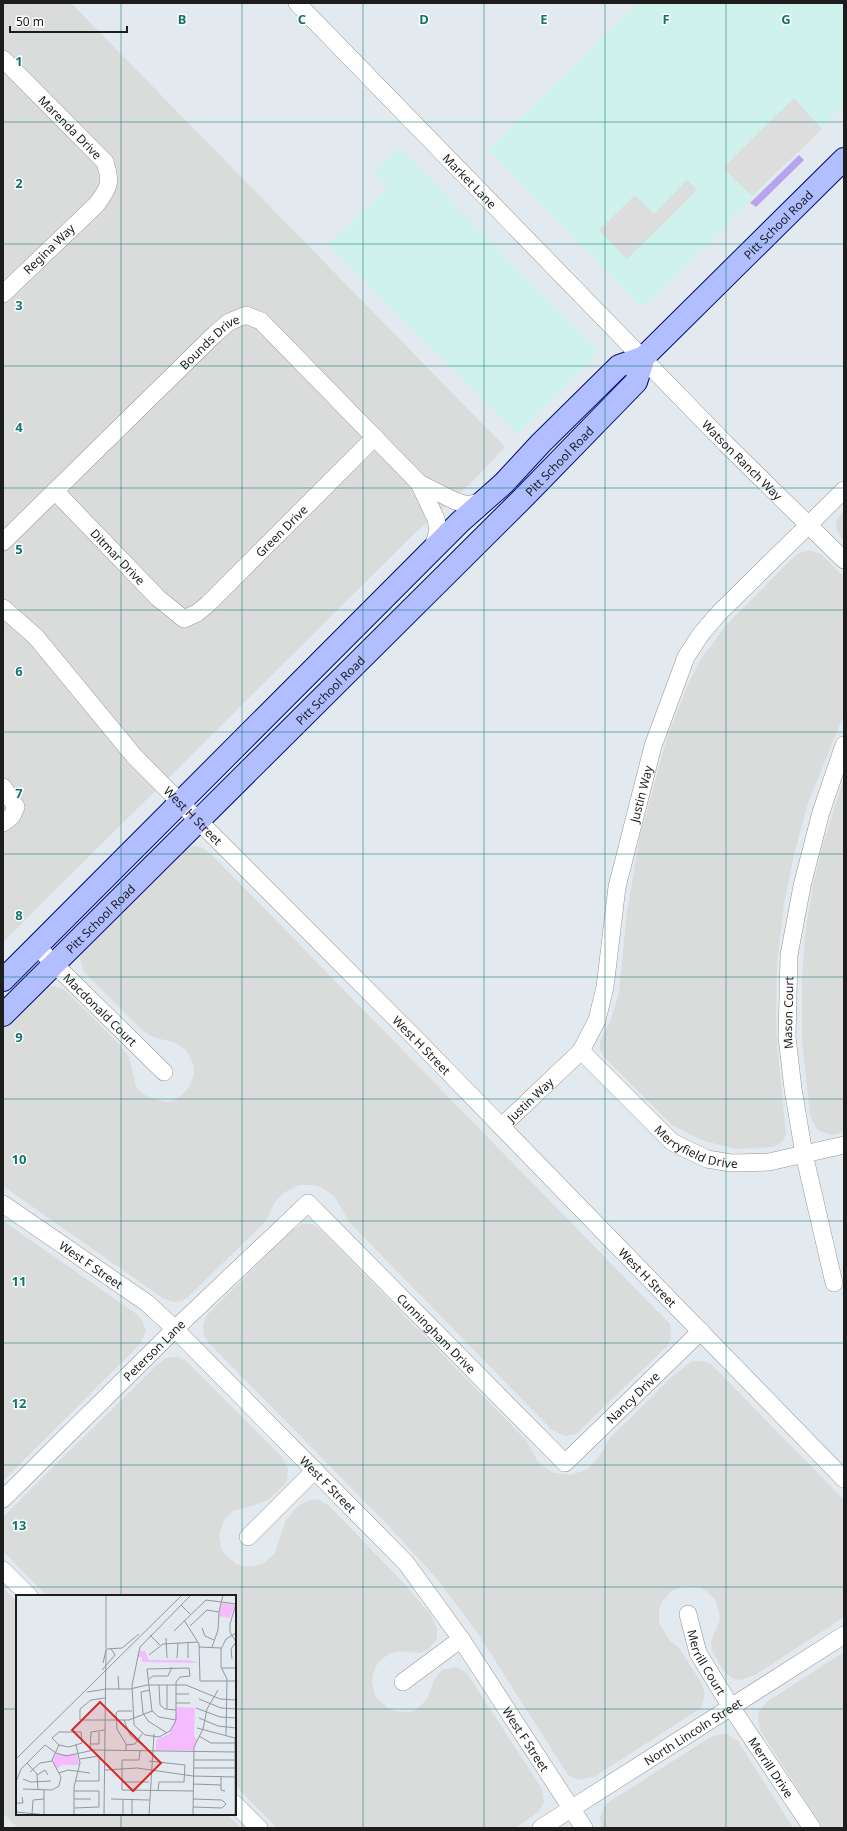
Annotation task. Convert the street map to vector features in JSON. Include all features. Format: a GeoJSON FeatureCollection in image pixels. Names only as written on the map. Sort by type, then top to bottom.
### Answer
{"type":"FeatureCollection","features":[{"type":"Feature","properties":{"kind":"main road","name":"Pitt School Road"},"geometry":{"type":"LineString","coordinates":[[3,980],[432,550],[504,482],[619,366],[644,357],[844,159]]}},
{"type":"Feature","properties":{"kind":"main road","name":"Pitt School Road"},"geometry":{"type":"LineString","coordinates":[[3,1015],[524,497],[636,382],[644,357]]}},
{"type":"Feature","properties":{"kind":"street","name":"Market Lane"},"geometry":{"type":"LineString","coordinates":[[297,3],[644,357]]}},
{"type":"Feature","properties":{"kind":"street","name":"Marenda Drive"},"geometry":{"type":"LineString","coordinates":[[3,59],[105,162],[110,177],[108,190],[96,205]]}},
{"type":"Feature","properties":{"kind":"street","name":"Regina Way"},"geometry":{"type":"LineString","coordinates":[[3,294],[96,205]]}},
{"type":"Feature","properties":{"kind":"street","name":"Bounds Drive"},"geometry":{"type":"LineString","coordinates":[[3,542],[215,334],[230,322],[246,315],[262,321],[419,483],[455,501],[468,505],[483,501]]}},
{"type":"Feature","properties":{"kind":"street","name":"Watson Ranch Way"},"geometry":{"type":"LineString","coordinates":[[644,357],[726,444],[844,560]]}},
{"type":"Feature","properties":{"kind":"street","name":"Green Drive"},"geometry":{"type":"LineString","coordinates":[[184,619],[197,613],[208,604],[374,437]]}},
{"type":"Feature","properties":{"kind":"street","name":"Bounds Drive"},"geometry":{"type":"LineString","coordinates":[[419,483],[436,520],[438,531],[432,550]]}},
{"type":"Feature","properties":{"kind":"street","name":"Justin Way"},"geometry":{"type":"LineString","coordinates":[[501,1127],[581,1051],[597,1020],[605,987],[617,887],[653,746],[686,657],[701,634],[719,613],[844,490]]}},
{"type":"Feature","properties":{"kind":"street","name":"Ditmar Drive"},"geometry":{"type":"LineString","coordinates":[[55,491],[158,598],[184,619]]}},
{"type":"Feature","properties":{"kind":"street","name":"West H Street"},"geometry":{"type":"LineString","coordinates":[[3,608],[36,637],[134,756],[200,820],[702,1331],[844,1479]]}},
{"type":"Feature","properties":{"kind":"street","name":"Mason Court"},"geometry":{"type":"LineString","coordinates":[[834,1283],[804,1154],[793,1089],[787,1038],[789,955],[802,886],[821,812],[844,745]]}},
{"type":"Feature","properties":{"kind":"street"},"geometry":{"type":"LineString","coordinates":[[3,787],[16,808],[12,816],[3,823]]}},
{"type":"Feature","properties":{"kind":"street","name":"Macdonald Court"},"geometry":{"type":"LineString","coordinates":[[37,947],[164,1072]]}},
{"type":"Feature","properties":{"kind":"street","name":"Merryfield Drive"},"geometry":{"type":"LineString","coordinates":[[581,1051],[672,1142],[693,1154],[707,1159],[731,1163],[769,1162],[844,1145]]}},
{"type":"Feature","properties":{"kind":"street","name":"Peterson Lane"},"geometry":{"type":"LineString","coordinates":[[3,1499],[175,1329],[308,1203]]}},
{"type":"Feature","properties":{"kind":"street","name":"Cunningham Drive"},"geometry":{"type":"LineString","coordinates":[[308,1203],[565,1463]]}},
{"type":"Feature","properties":{"kind":"street","name":"West F Street"},"geometry":{"type":"LineString","coordinates":[[3,1204],[147,1303],[175,1329],[406,1563],[461,1639],[584,1828]]}},
{"type":"Feature","properties":{"kind":"street","name":"Nancy Drive"},"geometry":{"type":"LineString","coordinates":[[565,1463],[702,1331]]}},
{"type":"Feature","properties":{"kind":"street"},"geometry":{"type":"LineString","coordinates":[[248,1537],[315,1470]]}},
{"type":"Feature","properties":{"kind":"street"},"geometry":{"type":"LineString","coordinates":[[3,1570],[28,1595]]}},
{"type":"Feature","properties":{"kind":"street","name":"Merrill Court"},"geometry":{"type":"LineString","coordinates":[[688,1614],[698,1653],[731,1707]]}},
{"type":"Feature","properties":{"kind":"street","name":"North Lincoln Street"},"geometry":{"type":"LineString","coordinates":[[541,1828],[844,1635]]}},
{"type":"Feature","properties":{"kind":"street"},"geometry":{"type":"LineString","coordinates":[[403,1682],[461,1639]]}},
{"type":"Feature","properties":{"kind":"street","name":"Merrill Drive"},"geometry":{"type":"LineString","coordinates":[[731,1707],[812,1828]]}},
{"type":"Feature","properties":{"kind":"street"},"geometry":{"type":"LineString","coordinates":[[236,1805],[259,1828]]}},
{"type":"Feature","properties":{"kind":"shaded area"},"geometry":{"type":"Polygon","coordinates":[[[3,3],[71,3],[505,447],[472,482],[414,534],[3,942],[3,3]]]}},
{"type":"Feature","properties":{"kind":"shaded area"},"geometry":{"type":"Polygon","coordinates":[[[637,3],[844,3],[844,105],[648,304],[639,305],[488,150],[637,3]]]}},
{"type":"Feature","properties":{"kind":"shaded area"},"geometry":{"type":"Polygon","coordinates":[[[794,98],[822,129],[752,196],[723,168],[794,98]]]}},
{"type":"Feature","properties":{"kind":"shaded area"},"geometry":{"type":"Polygon","coordinates":[[[400,148],[596,349],[596,357],[518,434],[328,245],[388,187],[374,172],[400,148]]]}},
{"type":"Feature","properties":{"kind":"shaded area"},"geometry":{"type":"Polygon","coordinates":[[[799,155],[804,160],[756,207],[750,203],[799,155]]]}},
{"type":"Feature","properties":{"kind":"shaded area"},"geometry":{"type":"Polygon","coordinates":[[[687,180],[697,190],[627,259],[599,230],[635,195],[654,214],[687,180]]]}},
{"type":"Feature","properties":{"kind":"shaded area"},"geometry":{"type":"Polygon","coordinates":[[[844,510],[844,542],[836,528],[837,519],[844,510]]]}},
{"type":"Feature","properties":{"kind":"shaded area"},"geometry":{"type":"Polygon","coordinates":[[[809,550],[821,554],[844,577],[844,714],[808,803],[793,859],[784,904],[777,964],[776,1019],[786,1134],[783,1141],[773,1147],[736,1149],[701,1140],[672,1125],[605,1058],[600,1050],[600,1041],[610,1022],[619,993],[627,912],[640,835],[667,738],[688,684],[701,659],[728,623],[797,554],[809,550]]]}},
{"type":"Feature","properties":{"kind":"shaded area"},"geometry":{"type":"Polygon","coordinates":[[[844,778],[844,1132],[831,1135],[818,1130],[812,1121],[810,1114],[802,1040],[802,980],[805,936],[813,885],[822,848],[844,778]]]}},
{"type":"Feature","properties":{"kind":"shaded area"},"geometry":{"type":"Polygon","coordinates":[[[195,846],[203,848],[213,856],[670,1324],[671,1337],[667,1346],[576,1434],[565,1436],[552,1430],[350,1223],[334,1196],[321,1187],[313,1185],[299,1185],[283,1193],[275,1202],[266,1221],[188,1297],[182,1301],[173,1302],[164,1299],[3,1186],[3,1027],[40,990],[45,987],[55,986],[65,990],[121,1046],[129,1058],[136,1086],[141,1093],[151,1098],[166,1102],[173,1101],[182,1095],[189,1087],[194,1075],[194,1067],[186,1050],[173,1042],[156,1038],[144,1032],[84,972],[80,958],[83,949],[186,848],[195,846]]]}},
{"type":"Feature","properties":{"kind":"shaded area"},"geometry":{"type":"Polygon","coordinates":[[[3,1221],[135,1313],[142,1320],[146,1331],[140,1344],[3,1481],[3,1221]]]}},
{"type":"Feature","properties":{"kind":"shaded area"},"geometry":{"type":"Polygon","coordinates":[[[302,1224],[313,1224],[322,1231],[526,1440],[538,1462],[554,1473],[571,1475],[588,1469],[599,1457],[609,1439],[673,1376],[692,1361],[703,1361],[712,1365],[844,1500],[844,1617],[755,1675],[740,1680],[734,1679],[724,1672],[712,1651],[711,1641],[720,1620],[715,1599],[699,1587],[683,1587],[671,1591],[662,1602],[659,1610],[659,1623],[669,1640],[679,1648],[702,1684],[705,1695],[701,1708],[594,1777],[578,1780],[568,1775],[475,1629],[437,1579],[386,1523],[208,1342],[204,1336],[203,1325],[206,1316],[290,1232],[302,1224]]]}},
{"type":"Feature","properties":{"kind":"shaded area"},"geometry":{"type":"Polygon","coordinates":[[[178,1357],[187,1362],[282,1457],[288,1469],[287,1480],[269,1499],[258,1504],[233,1511],[224,1520],[219,1534],[221,1548],[224,1554],[236,1564],[244,1566],[256,1566],[264,1563],[275,1553],[286,1520],[299,1505],[314,1499],[319,1500],[329,1506],[401,1580],[431,1615],[437,1628],[437,1639],[429,1649],[420,1653],[398,1651],[389,1654],[378,1662],[373,1674],[372,1682],[375,1696],[388,1708],[395,1711],[409,1712],[417,1709],[427,1699],[434,1680],[442,1670],[456,1667],[466,1672],[542,1789],[544,1802],[538,1812],[515,1828],[277,1828],[236,1786],[236,1595],[46,1595],[3,1551],[3,1517],[157,1365],[166,1358],[178,1357]]]}},
{"type":"Feature","properties":{"kind":"shaded area"},"geometry":{"type":"Polygon","coordinates":[[[3,1588],[16,1601],[16,1815],[228,1815],[241,1828],[18,1828],[3,1813],[3,1588]]]}},
{"type":"Feature","properties":{"kind":"shaded area"},"geometry":{"type":"Polygon","coordinates":[[[844,1652],[844,1828],[823,1828],[760,1730],[758,1719],[759,1711],[768,1701],[844,1652]]]}},
{"type":"Feature","properties":{"kind":"shaded area"},"geometry":{"type":"Polygon","coordinates":[[[726,1734],[738,1741],[793,1828],[602,1828],[600,1817],[606,1804],[709,1738],[726,1734]]]}}]}
